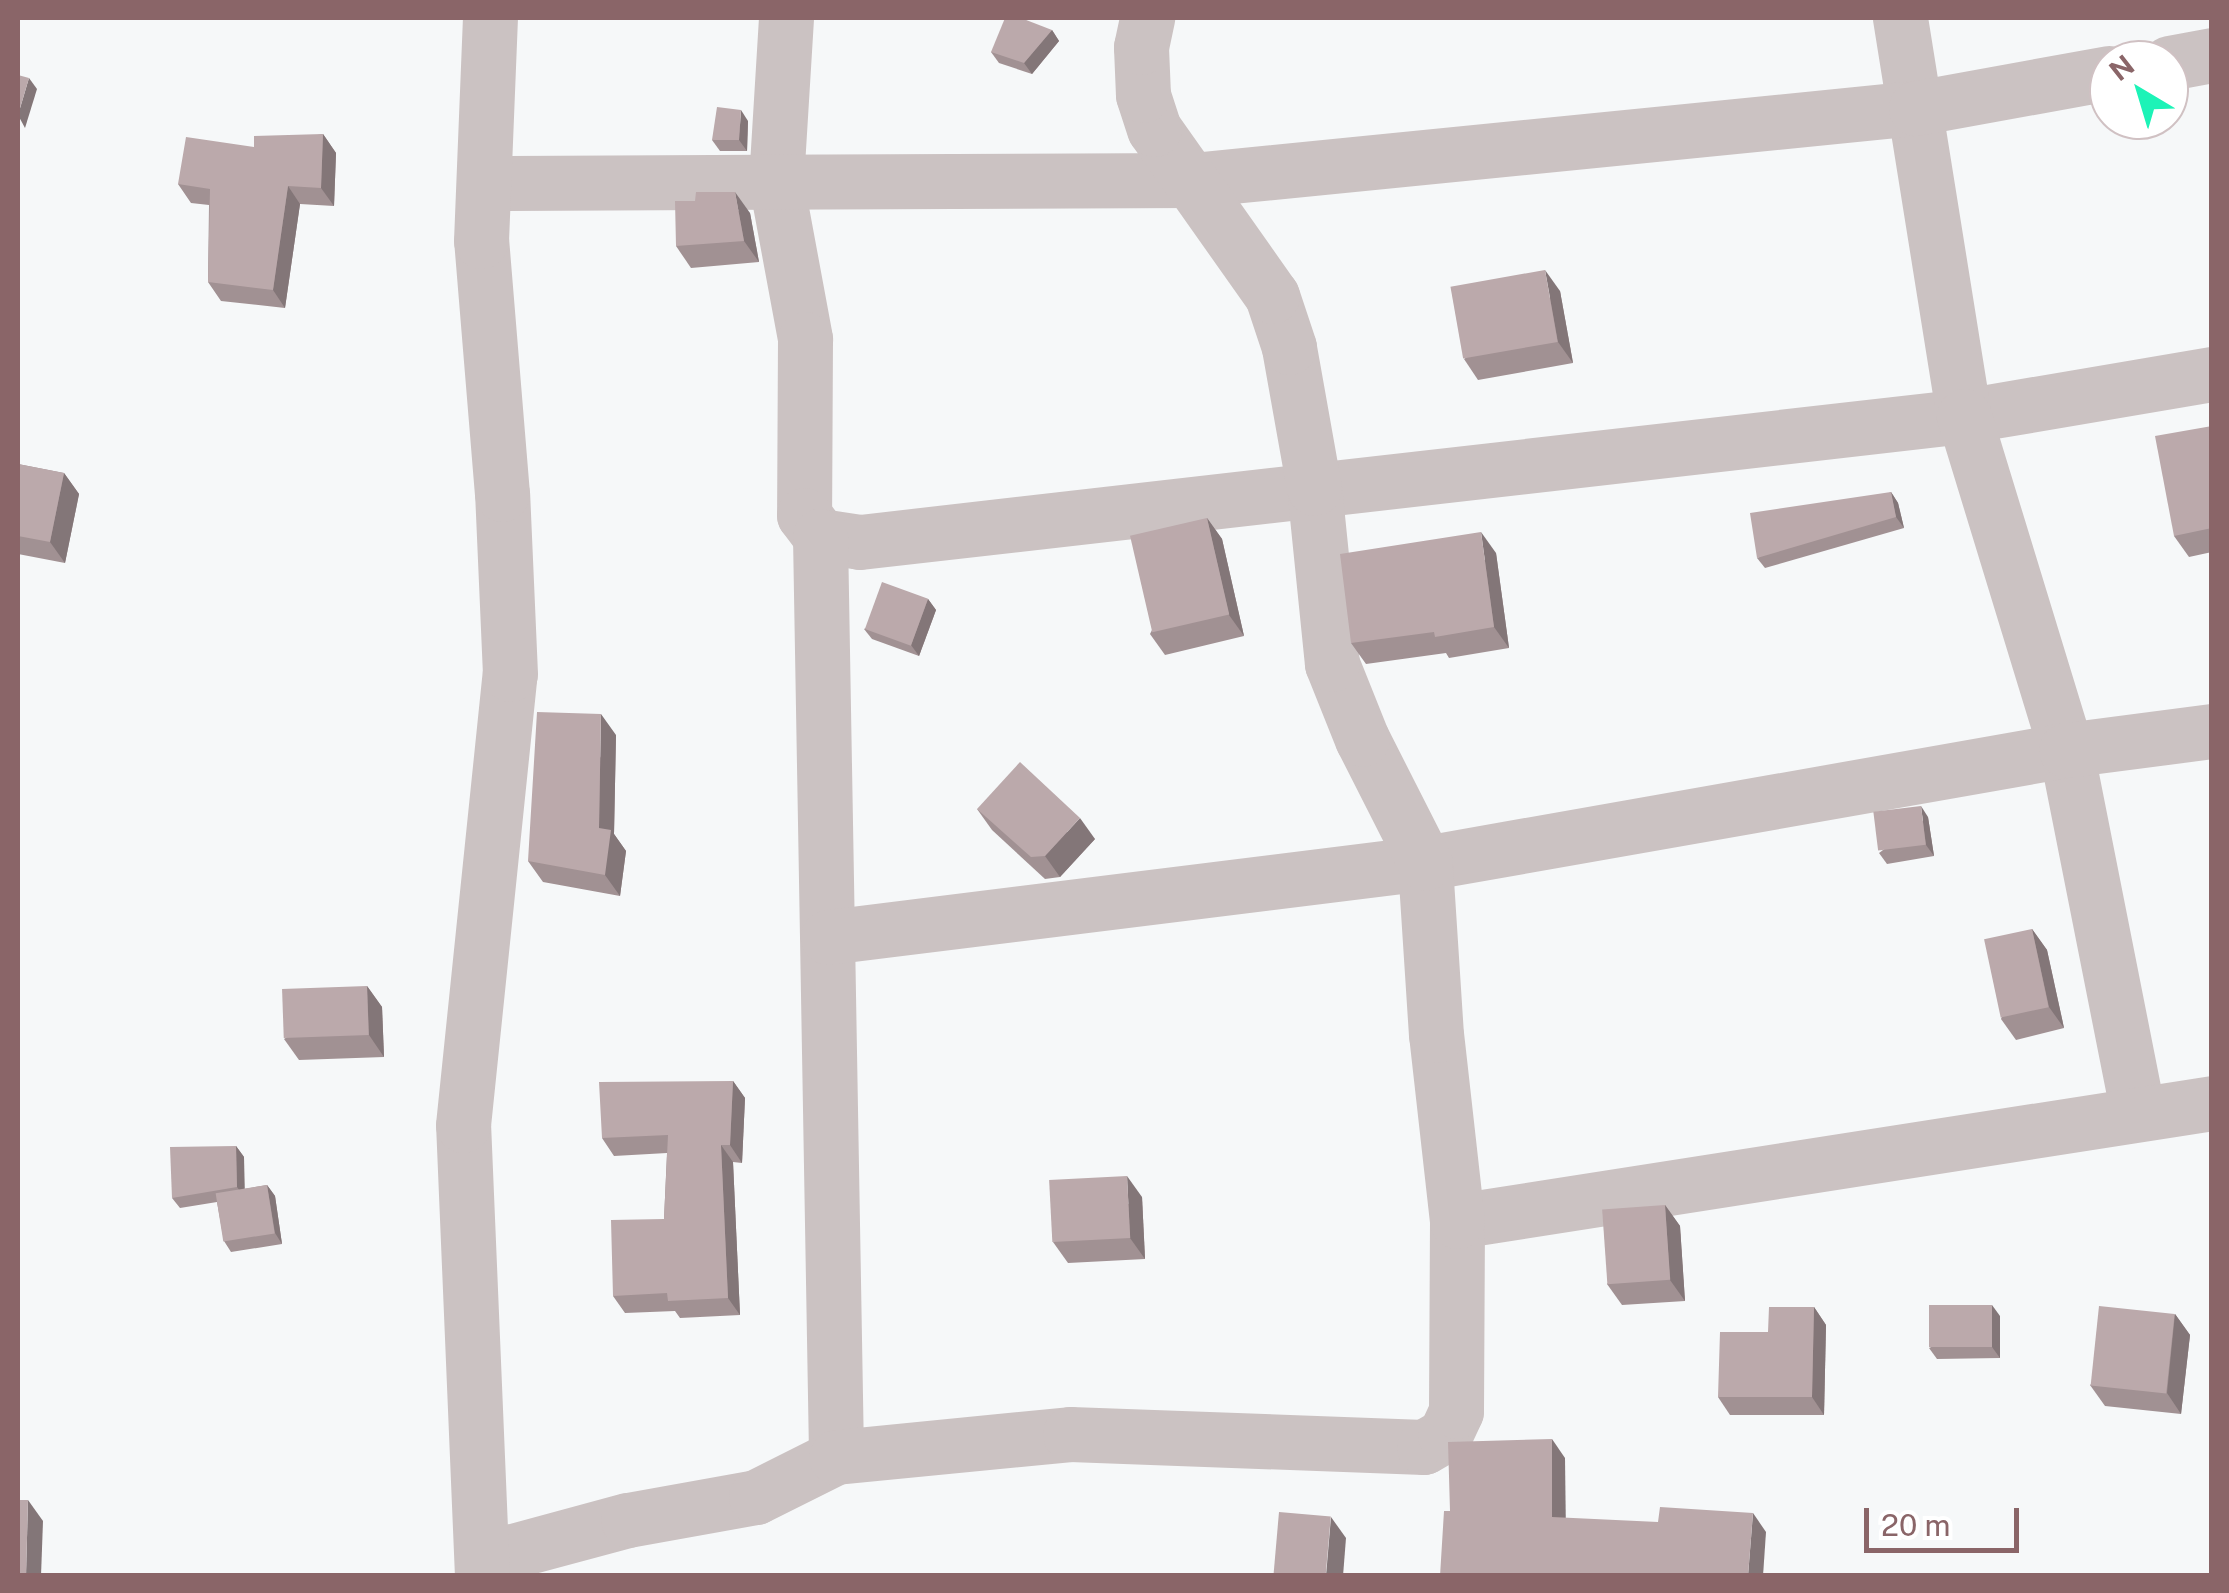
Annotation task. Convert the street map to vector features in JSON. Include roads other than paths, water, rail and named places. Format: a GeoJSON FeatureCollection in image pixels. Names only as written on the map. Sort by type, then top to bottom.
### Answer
{"type":"FeatureCollection","features":[{"type":"Feature","properties":{"kind":"street"},"geometry":{"type":"LineString","coordinates":[[490,18],[481,241],[502,494],[510,674],[464,1125],[483,1567],[628,1520],[756,1497],[836,1456],[1070,1434],[1424,1447],[1445,1434],[1456,1411],[1457,1221],[1436,1035],[1424,863],[1362,738],[1332,664],[1314,488],[1289,347],[1272,296],[1154,128],[1143,95],[1141,47],[1147,18]]}},
{"type":"Feature","properties":{"kind":"street"},"geometry":{"type":"LineString","coordinates":[[786,18],[776,182],[805,340],[804,515],[820,536],[836,1456]]}},
{"type":"Feature","properties":{"kind":"street"},"geometry":{"type":"LineString","coordinates":[[1900,18],[1964,416],[2066,750],[2138,1114]]}},
{"type":"Feature","properties":{"kind":"street"},"geometry":{"type":"LineString","coordinates":[[486,182],[1192,180],[1916,108],[2089,78]]}},
{"type":"Feature","properties":{"kind":"street"},"geometry":{"type":"LineString","coordinates":[[820,536],[860,542],[1964,416],[2212,374]]}},
{"type":"Feature","properties":{"kind":"street"},"geometry":{"type":"LineString","coordinates":[[828,938],[1424,863],[2066,750],[2212,731]]}},
{"type":"Feature","properties":{"kind":"street"},"geometry":{"type":"LineString","coordinates":[[1457,1221],[2212,1103]]}}]}
